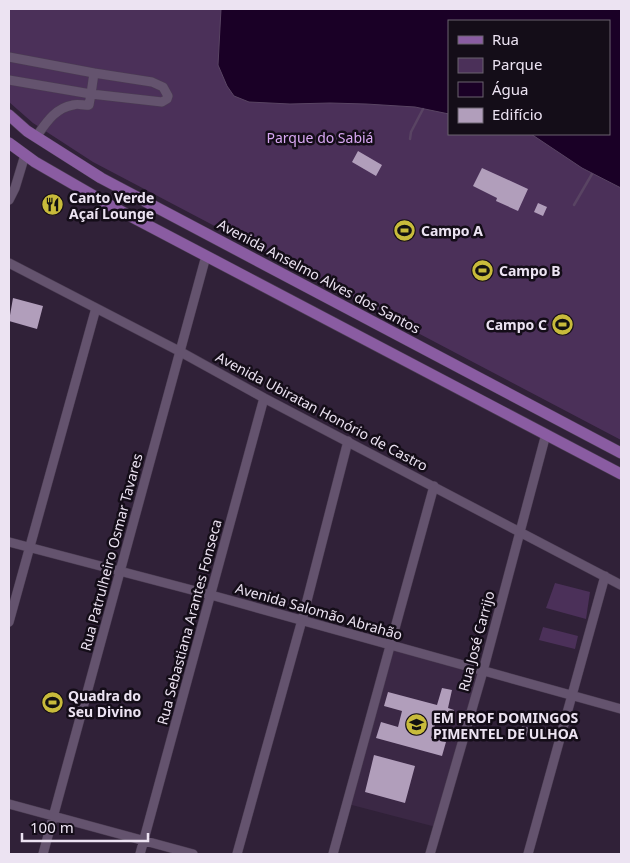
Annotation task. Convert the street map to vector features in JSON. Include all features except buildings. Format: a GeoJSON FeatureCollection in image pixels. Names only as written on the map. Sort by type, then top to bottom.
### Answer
{"type":"FeatureCollection","features":[{"type":"Feature","properties":{"kind":"main road","name":"Avenida Anselmo Alves dos Santos"},"geometry":{"type":"LineString","coordinates":[[9,115],[37,137],[101,178],[621,453]]}},
{"type":"Feature","properties":{"kind":"main road"},"geometry":{"type":"LineString","coordinates":[[25,155],[37,137]]}},
{"type":"Feature","properties":{"kind":"main road"},"geometry":{"type":"LineString","coordinates":[[9,143],[25,155],[113,207],[621,474]]}},
{"type":"Feature","properties":{"kind":"street"},"geometry":{"type":"LineString","coordinates":[[9,57],[152,82],[163,86],[168,96],[162,102],[91,94],[9,80]]}},
{"type":"Feature","properties":{"kind":"street"},"geometry":{"type":"LineString","coordinates":[[37,137],[54,114],[62,108],[75,104],[89,105],[94,73]]}},
{"type":"Feature","properties":{"kind":"street"},"geometry":{"type":"LineString","coordinates":[[9,200],[15,188],[25,155]]}},
{"type":"Feature","properties":{"kind":"street","name":"Rua Patrulheiro Osmar Tavares"},"geometry":{"type":"LineString","coordinates":[[43,854],[206,256]]}},
{"type":"Feature","properties":{"kind":"street","name":"Avenida Ubiratan Honório de Castro"},"geometry":{"type":"LineString","coordinates":[[9,263],[621,584]]}},
{"type":"Feature","properties":{"kind":"street"},"geometry":{"type":"LineString","coordinates":[[9,622],[28,547],[96,308]]}},
{"type":"Feature","properties":{"kind":"street","name":"Rua Sebastiana Arantes Fonseca"},"geometry":{"type":"LineString","coordinates":[[140,854],[264,398]]}},
{"type":"Feature","properties":{"kind":"street","name":"Rua José Carrijo"},"geometry":{"type":"LineString","coordinates":[[430,854],[483,671],[546,434]]}},
{"type":"Feature","properties":{"kind":"street"},"geometry":{"type":"LineString","coordinates":[[237,854],[302,620],[348,441]]}},
{"type":"Feature","properties":{"kind":"street"},"geometry":{"type":"LineString","coordinates":[[333,854],[434,486]]}},
{"type":"Feature","properties":{"kind":"street","name":"Avenida Salomão Abrahão"},"geometry":{"type":"LineString","coordinates":[[9,542],[302,620],[621,709]]}},
{"type":"Feature","properties":{"kind":"street"},"geometry":{"type":"LineString","coordinates":[[528,854],[605,576]]}},
{"type":"Feature","properties":{"kind":"street"},"geometry":{"type":"LineString","coordinates":[[9,804],[193,854]]}},
{"type":"Feature","properties":{"kind":"shaded area"},"geometry":{"type":"Polygon","coordinates":[[[391,645],[481,670],[436,827],[348,804],[391,645]]]}},
{"type":"Feature","properties":{"kind":"green space","name":"Parque do Sabiá"},"geometry":{"type":"Polygon","coordinates":[[[9,9],[621,9],[621,440],[93,162],[33,123],[9,102],[9,9]]]}},
{"type":"Feature","properties":{"kind":"green space"},"geometry":{"type":"Polygon","coordinates":[[[555,583],[590,592],[586,619],[546,608],[555,583]]]}},
{"type":"Feature","properties":{"kind":"green space"},"geometry":{"type":"Polygon","coordinates":[[[543,627],[578,636],[575,649],[539,640],[543,627]]]}},
{"type":"Feature","properties":{"kind":"water"},"geometry":{"type":"Polygon","coordinates":[[[221,9],[621,9],[621,188],[582,168],[532,135],[610,135],[610,20],[448,20],[448,114],[415,107],[366,104],[249,102],[234,96],[227,86],[218,65],[221,9]]]}},
{"type":"Feature","properties":{"kind":"waterway"},"geometry":{"type":"LineString","coordinates":[[410,139],[411,132],[423,109]]}},
{"type":"Feature","properties":{"kind":"waterway"},"geometry":{"type":"LineString","coordinates":[[574,205],[592,174]]}},
{"type":"Feature","properties":{"kind":"place","name":"Canto Verde Açaí Lounge"},"geometry":{"type":"Point","coordinates":[53,205]}},
{"type":"Feature","properties":{"kind":"place","name":"Campo A"},"geometry":{"type":"Point","coordinates":[405,230]}},
{"type":"Feature","properties":{"kind":"place","name":"Campo B"},"geometry":{"type":"Point","coordinates":[483,270]}},
{"type":"Feature","properties":{"kind":"place","name":"Campo C"},"geometry":{"type":"Point","coordinates":[563,324]}},
{"type":"Feature","properties":{"kind":"place","name":"Quadra do Seu Divino"},"geometry":{"type":"Point","coordinates":[52,703]}},
{"type":"Feature","properties":{"kind":"place","name":"EM PROF DOMINGOS PIMENTEL DE ULHOA"},"geometry":{"type":"Point","coordinates":[417,725]}}]}
